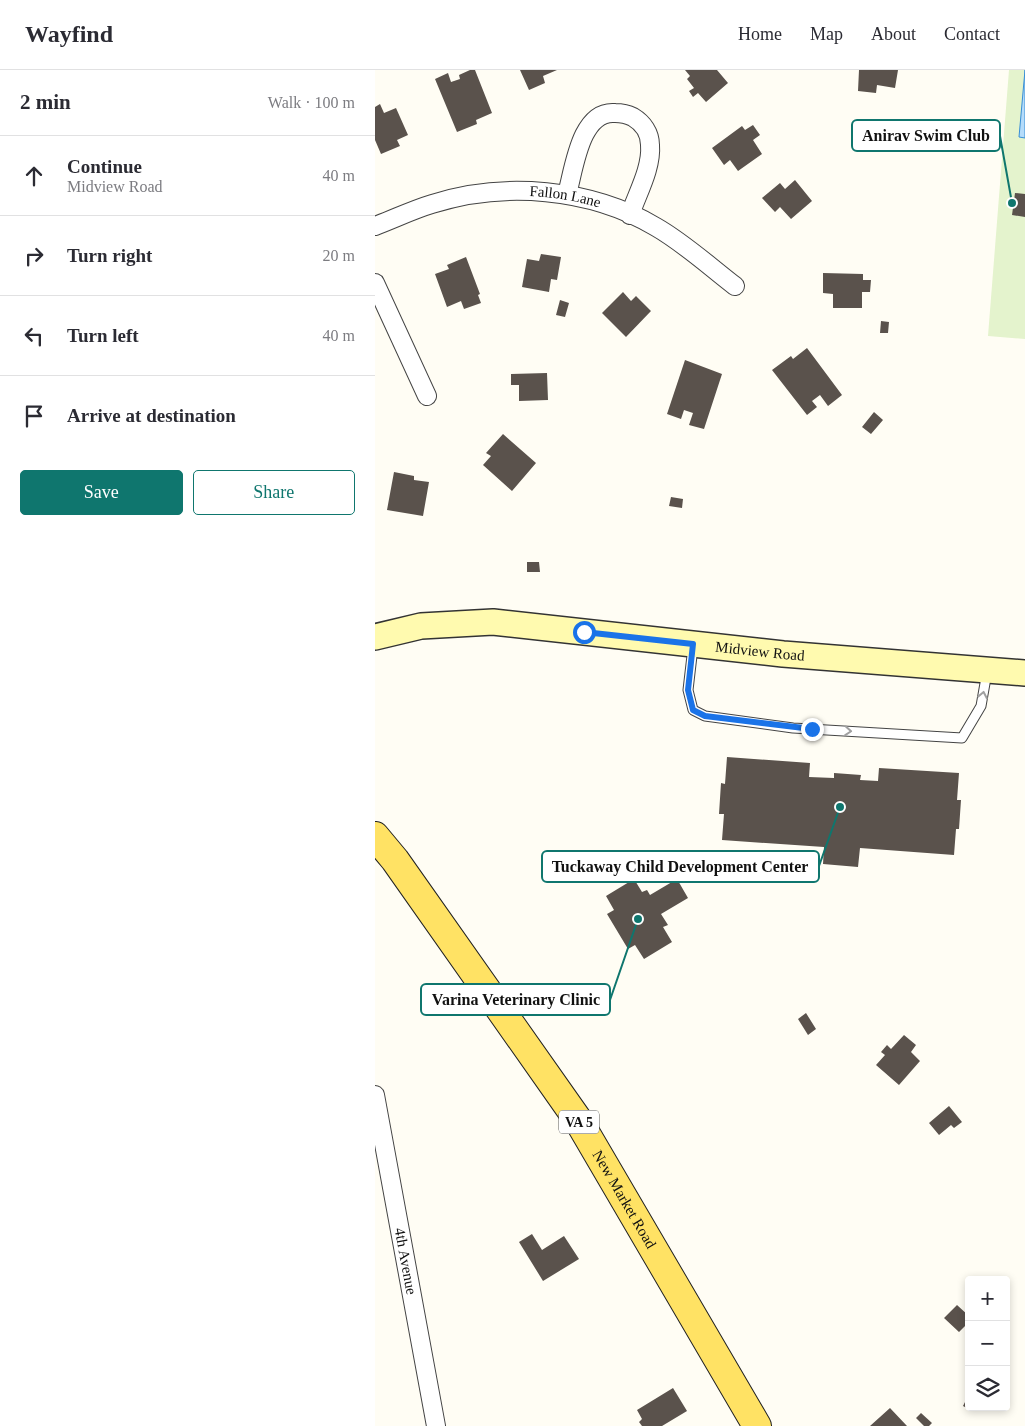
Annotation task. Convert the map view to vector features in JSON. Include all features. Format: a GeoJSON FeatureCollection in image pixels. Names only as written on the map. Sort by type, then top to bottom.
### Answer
{"type":"FeatureCollection","features":[{"type":"Feature","properties":{"kind":"main road","name":"New Market Road"},"geometry":{"type":"LineString","coordinates":[[375,836],[395,860],[578,1120],[757,1426]]}},
{"type":"Feature","properties":{"kind":"street"},"geometry":{"type":"LineString","coordinates":[[567,194],[581,141],[587,128],[596,118],[611,112],[628,114],[639,121],[647,132],[651,145],[648,162],[630,214]]}},
{"type":"Feature","properties":{"kind":"street","name":"Fallon Lane"},"geometry":{"type":"LineString","coordinates":[[375,226],[432,204],[477,194],[521,191],[567,194],[615,208],[656,226],[735,286]]}},
{"type":"Feature","properties":{"kind":"street"},"geometry":{"type":"LineString","coordinates":[[375,283],[427,396]]}},
{"type":"Feature","properties":{"kind":"street","name":"Midview Road"},"geometry":{"type":"LineString","coordinates":[[375,636],[421,626],[493,622],[783,654],[1025,674]]}},
{"type":"Feature","properties":{"kind":"street","name":"4th Avenue"},"geometry":{"type":"LineString","coordinates":[[375,1095],[436,1426]]}},
{"type":"Feature","properties":{"kind":"lane"},"geometry":{"type":"LineString","coordinates":[[693,644],[688,690],[693,710],[705,716],[793,728],[961,738],[981,706],[987,671]]}},
{"type":"Feature","properties":{"kind":"green space"},"geometry":{"type":"Polygon","coordinates":[[[1009,70],[1025,70],[1025,339],[988,336],[1009,70]]]}},
{"type":"Feature","properties":{"kind":"water"},"geometry":{"type":"Polygon","coordinates":[[[1025,70],[1025,138],[1019,137],[1025,70]]]}},
{"type":"Feature","properties":{"kind":"building"},"geometry":{"type":"Polygon","coordinates":[[[475,70],[492,113],[476,120],[477,124],[457,132],[435,79],[448,73],[451,82],[460,79],[459,75],[475,70]]]}},
{"type":"Feature","properties":{"kind":"building"},"geometry":{"type":"Polygon","coordinates":[[[520,70],[557,70],[543,76],[545,83],[529,90],[520,70]]]}},
{"type":"Feature","properties":{"kind":"building"},"geometry":{"type":"Polygon","coordinates":[[[685,70],[717,70],[728,83],[706,102],[698,93],[693,97],[689,91],[694,88],[687,79],[690,76],[685,70]]]}},
{"type":"Feature","properties":{"kind":"building"},"geometry":{"type":"Polygon","coordinates":[[[859,70],[898,70],[895,88],[877,85],[876,93],[858,91],[859,70]]]}},
{"type":"Feature","properties":{"kind":"building"},"geometry":{"type":"Polygon","coordinates":[[[380,104],[384,113],[396,108],[408,135],[397,140],[400,146],[381,154],[375,140],[375,107],[380,104]]]}},
{"type":"Feature","properties":{"kind":"building"},"geometry":{"type":"Polygon","coordinates":[[[753,125],[760,135],[753,140],[762,154],[738,171],[730,160],[724,165],[712,148],[742,126],[745,130],[753,125]]]}},
{"type":"Feature","properties":{"kind":"building"},"geometry":{"type":"Polygon","coordinates":[[[795,180],[812,201],[791,219],[780,207],[775,212],[762,198],[780,183],[785,189],[795,180]]]}},
{"type":"Feature","properties":{"kind":"building"},"geometry":{"type":"Polygon","coordinates":[[[1015,193],[1025,194],[1025,217],[1012,215],[1015,193]]]}},
{"type":"Feature","properties":{"kind":"building"},"geometry":{"type":"Polygon","coordinates":[[[541,254],[561,257],[557,280],[551,279],[549,292],[522,287],[527,259],[539,261],[541,254]]]}},
{"type":"Feature","properties":{"kind":"building"},"geometry":{"type":"Polygon","coordinates":[[[466,257],[480,294],[478,295],[481,303],[464,309],[461,301],[447,307],[435,274],[449,269],[447,265],[466,257]]]}},
{"type":"Feature","properties":{"kind":"building"},"geometry":{"type":"Polygon","coordinates":[[[823,273],[863,274],[863,280],[871,280],[870,292],[862,292],[862,308],[833,308],[833,294],[823,293],[823,273]]]}},
{"type":"Feature","properties":{"kind":"building"},"geometry":{"type":"Polygon","coordinates":[[[623,292],[631,301],[636,296],[651,311],[626,337],[602,313],[623,292]]]}},
{"type":"Feature","properties":{"kind":"building"},"geometry":{"type":"Polygon","coordinates":[[[560,300],[569,303],[565,317],[556,315],[560,300]]]}},
{"type":"Feature","properties":{"kind":"building"},"geometry":{"type":"Polygon","coordinates":[[[881,321],[889,322],[888,333],[880,333],[881,321]]]}},
{"type":"Feature","properties":{"kind":"building"},"geometry":{"type":"Polygon","coordinates":[[[807,348],[842,395],[828,406],[820,395],[812,401],[817,407],[807,415],[772,370],[791,356],[793,359],[807,348]]]}},
{"type":"Feature","properties":{"kind":"building"},"geometry":{"type":"Polygon","coordinates":[[[685,360],[722,374],[704,429],[689,425],[693,413],[684,410],[681,419],[667,414],[685,360]]]}},
{"type":"Feature","properties":{"kind":"building"},"geometry":{"type":"Polygon","coordinates":[[[547,373],[548,400],[519,401],[519,385],[511,385],[511,374],[547,373]]]}},
{"type":"Feature","properties":{"kind":"building"},"geometry":{"type":"Polygon","coordinates":[[[874,412],[883,420],[871,434],[862,427],[874,412]]]}},
{"type":"Feature","properties":{"kind":"building"},"geometry":{"type":"Polygon","coordinates":[[[503,434],[536,463],[512,491],[483,465],[491,456],[486,453],[503,434]]]}},
{"type":"Feature","properties":{"kind":"building"},"geometry":{"type":"Polygon","coordinates":[[[394,472],[414,476],[414,480],[429,482],[423,516],[387,510],[394,472]]]}},
{"type":"Feature","properties":{"kind":"building"},"geometry":{"type":"Polygon","coordinates":[[[671,497],[683,499],[682,508],[669,506],[671,497]]]}},
{"type":"Feature","properties":{"kind":"building"},"geometry":{"type":"Polygon","coordinates":[[[527,562],[539,562],[540,572],[527,572],[527,562]]]}},
{"type":"Feature","properties":{"kind":"building"},"geometry":{"type":"Polygon","coordinates":[[[727,757],[810,763],[809,777],[834,778],[834,773],[861,775],[860,780],[878,781],[879,768],[959,773],[957,800],[961,800],[959,829],[956,829],[954,855],[860,848],[858,867],[823,864],[824,847],[722,840],[724,814],[719,814],[721,783],[725,784],[727,757]]]}},
{"type":"Feature","properties":{"kind":"building"},"geometry":{"type":"Polygon","coordinates":[[[634,879],[642,892],[647,890],[650,895],[677,879],[688,898],[661,914],[668,925],[663,927],[672,942],[644,959],[635,945],[628,949],[607,914],[614,910],[606,896],[634,879]]]}},
{"type":"Feature","properties":{"kind":"building"},"geometry":{"type":"Polygon","coordinates":[[[806,1013],[816,1029],[808,1035],[798,1019],[806,1013]]]}},
{"type":"Feature","properties":{"kind":"building"},"geometry":{"type":"Polygon","coordinates":[[[904,1035],[916,1045],[911,1052],[920,1061],[899,1085],[876,1065],[885,1055],[881,1052],[887,1045],[891,1049],[904,1035]]]}},
{"type":"Feature","properties":{"kind":"building"},"geometry":{"type":"Polygon","coordinates":[[[949,1106],[962,1122],[954,1128],[951,1125],[939,1135],[929,1123],[949,1106]]]}},
{"type":"Feature","properties":{"kind":"building"},"geometry":{"type":"Polygon","coordinates":[[[532,1234],[542,1250],[564,1236],[579,1259],[543,1281],[519,1242],[532,1234]]]}},
{"type":"Feature","properties":{"kind":"building"},"geometry":{"type":"Polygon","coordinates":[[[957,1305],[965,1312],[965,1326],[959,1332],[944,1318],[957,1305]]]}},
{"type":"Feature","properties":{"kind":"building"},"geometry":{"type":"Polygon","coordinates":[[[673,1388],[687,1411],[662,1426],[642,1426],[639,1422],[642,1419],[637,1410],[673,1388]]]}},
{"type":"Feature","properties":{"kind":"building"},"geometry":{"type":"Polygon","coordinates":[[[890,1408],[907,1426],[870,1426],[890,1408]]]}},
{"type":"Feature","properties":{"kind":"building"},"geometry":{"type":"Polygon","coordinates":[[[921,1413],[932,1423],[929,1426],[924,1426],[916,1418],[921,1413]]]}},
{"type":"Feature","properties":{"kind":"place","name":"Anirav Swim Club"},"geometry":{"type":"Point","coordinates":[1012,203]}},
{"type":"Feature","properties":{"kind":"place","name":"Tuckaway Child Development Center"},"geometry":{"type":"Point","coordinates":[840,807]}},
{"type":"Feature","properties":{"kind":"place","name":"Varina Veterinary Clinic"},"geometry":{"type":"Point","coordinates":[638,919]}},
{"type":"Feature","properties":{"kind":"route"},"geometry":{"type":"LineString","coordinates":[[584,632],[693,644],[688,690],[693,710],[705,716],[812,729]]}}]}
